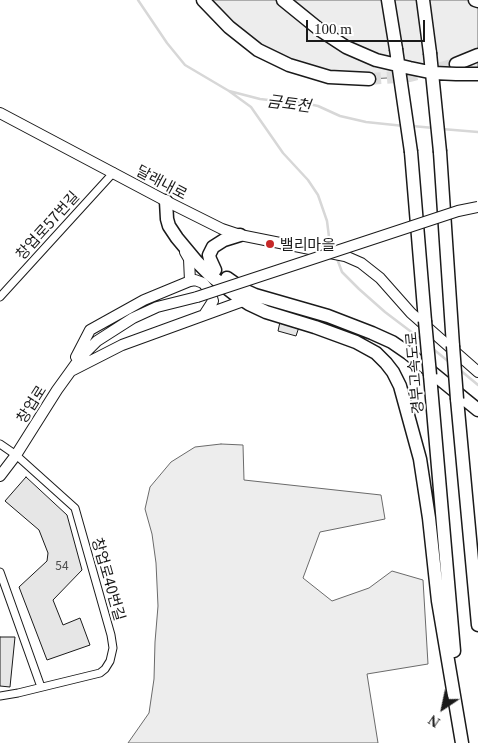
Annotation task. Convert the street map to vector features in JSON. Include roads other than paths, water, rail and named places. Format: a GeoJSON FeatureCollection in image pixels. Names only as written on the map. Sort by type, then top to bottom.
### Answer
{"type":"FeatureCollection","features":[{"type":"Feature","properties":{"kind":"highway"},"geometry":{"type":"LineString","coordinates":[[203,0],[229,27],[258,50],[289,65],[329,77],[369,79]]}},
{"type":"Feature","properties":{"kind":"highway"},"geometry":{"type":"LineString","coordinates":[[283,0],[320,30],[346,47],[376,60],[434,73],[478,74]]}},
{"type":"Feature","properties":{"kind":"highway"},"geometry":{"type":"LineString","coordinates":[[388,0],[396,49]]}},
{"type":"Feature","properties":{"kind":"highway","name":"경부고속도로"},"geometry":{"type":"LineString","coordinates":[[392,0],[396,49],[411,152],[462,743]]}},
{"type":"Feature","properties":{"kind":"highway"},"geometry":{"type":"LineString","coordinates":[[423,0],[440,152],[457,399],[478,625]]}},
{"type":"Feature","properties":{"kind":"highway"},"geometry":{"type":"LineString","coordinates":[[456,64],[478,55]]}},
{"type":"Feature","properties":{"kind":"highway"},"geometry":{"type":"LineString","coordinates":[[166,202],[169,226],[178,238],[210,275],[243,301],[266,312],[356,342],[376,353],[393,372],[400,386],[420,459],[438,600],[462,743]]}},
{"type":"Feature","properties":{"kind":"highway"},"geometry":{"type":"LineString","coordinates":[[166,202],[174,223],[180,232],[208,264],[244,290],[328,316],[372,332],[392,342],[416,359],[478,410]]}},
{"type":"Feature","properties":{"kind":"highway"},"geometry":{"type":"LineString","coordinates":[[215,270],[209,254],[213,247],[224,240],[240,235]]}},
{"type":"Feature","properties":{"kind":"street","name":"달래내로"},"geometry":{"type":"LineString","coordinates":[[0,112],[114,172],[166,202],[222,230],[345,256],[361,263],[380,278],[411,313],[478,372]]}},
{"type":"Feature","properties":{"kind":"street","name":"창업로57번길"},"geometry":{"type":"LineString","coordinates":[[0,297],[114,172]]}},
{"type":"Feature","properties":{"kind":"street"},"geometry":{"type":"LineString","coordinates":[[70,372],[96,341],[133,318],[157,307],[197,297],[458,211],[478,207]]}},
{"type":"Feature","properties":{"kind":"street"},"geometry":{"type":"LineString","coordinates":[[178,238],[189,259],[190,281]]}},
{"type":"Feature","properties":{"kind":"street"},"geometry":{"type":"LineString","coordinates":[[70,372],[90,330],[144,300],[196,280],[210,291],[213,301],[204,315]]}},
{"type":"Feature","properties":{"kind":"street"},"geometry":{"type":"LineString","coordinates":[[70,372],[122,345],[243,301]]}},
{"type":"Feature","properties":{"kind":"street","name":"창업로"},"geometry":{"type":"LineString","coordinates":[[0,476],[16,455],[70,372]]}},
{"type":"Feature","properties":{"kind":"street"},"geometry":{"type":"LineString","coordinates":[[0,444],[16,455]]}},
{"type":"Feature","properties":{"kind":"street","name":"창업로40번길"},"geometry":{"type":"LineString","coordinates":[[0,696],[100,674],[107,667],[113,652],[113,644],[75,508],[16,455]]}},
{"type":"Feature","properties":{"kind":"street"},"geometry":{"type":"LineString","coordinates":[[0,572],[42,687]]}},
{"type":"Feature","properties":{"kind":"waterway","name":"금토천"},"geometry":{"type":"LineString","coordinates":[[138,0],[167,43],[185,65],[229,91],[260,99],[291,100],[318,106],[340,116],[366,122],[404,126]]}},
{"type":"Feature","properties":{"kind":"waterway"},"geometry":{"type":"LineString","coordinates":[[229,91],[251,107],[283,153],[308,180],[318,195],[334,249]]}},
{"type":"Feature","properties":{"kind":"waterway","name":"금토천"},"geometry":{"type":"LineString","coordinates":[[412,126],[434,128]]}},
{"type":"Feature","properties":{"kind":"waterway","name":"금토천"},"geometry":{"type":"LineString","coordinates":[[442,129],[478,132]]}},
{"type":"Feature","properties":{"kind":"waterway"},"geometry":{"type":"LineString","coordinates":[[336,256],[342,272],[359,289],[385,312],[422,340]]}},
{"type":"Feature","properties":{"kind":"waterway"},"geometry":{"type":"LineString","coordinates":[[432,348],[449,362]]}},
{"type":"Feature","properties":{"kind":"waterway"},"geometry":{"type":"LineString","coordinates":[[460,370],[478,385]]}},
{"type":"Feature","properties":{"kind":"tunnel"},"geometry":{"type":"LineString","coordinates":[[369,79],[410,76],[456,64]]}},
{"type":"Feature","properties":{"kind":"place","name":"밸리마을"},"geometry":{"type":"Point","coordinates":[270,244]}}]}
